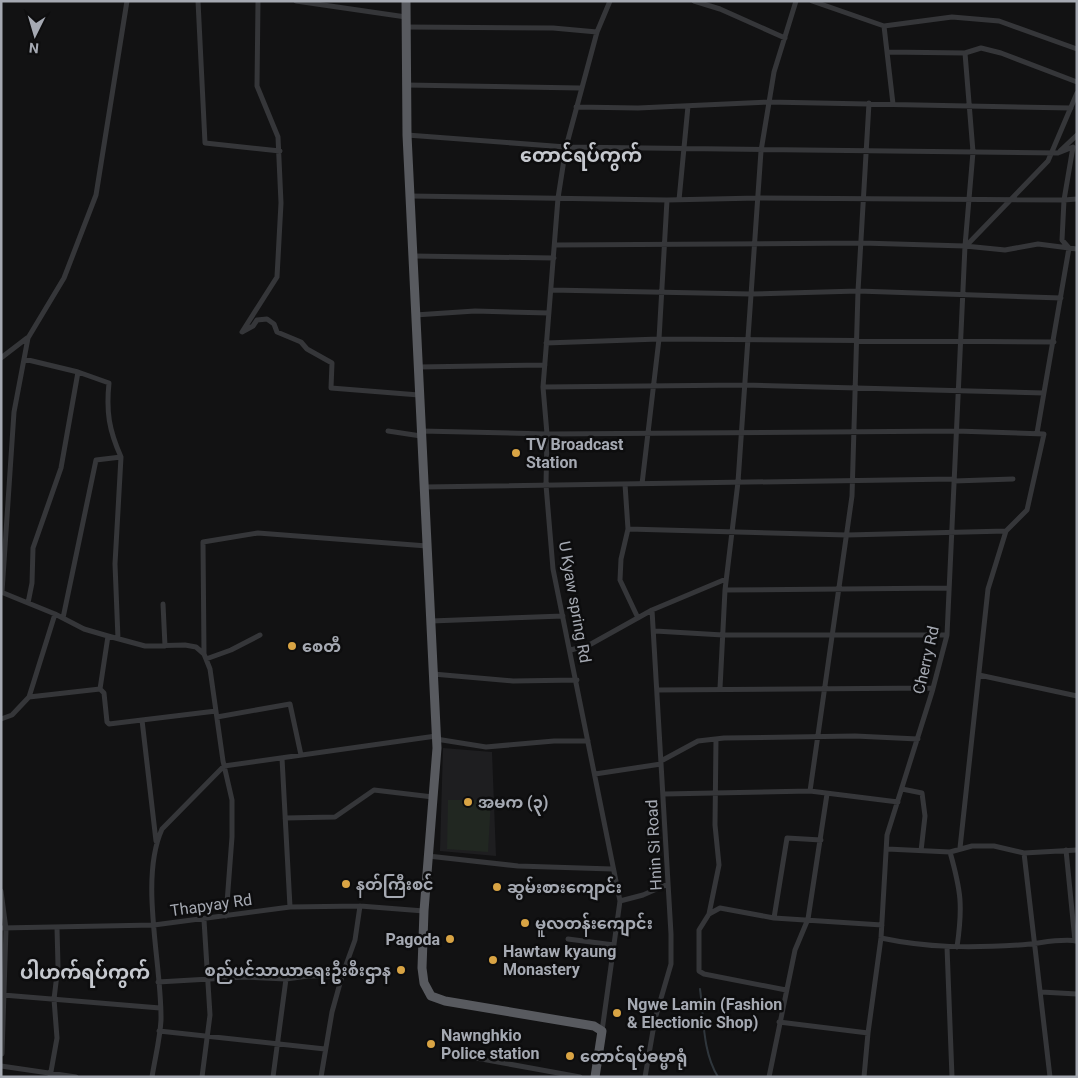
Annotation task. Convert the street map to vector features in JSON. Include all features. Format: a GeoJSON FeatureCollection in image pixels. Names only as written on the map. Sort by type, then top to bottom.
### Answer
{"type":"FeatureCollection","features":[{"type":"Feature","properties":{"kind":"highway"},"geometry":{"type":"LineString","coordinates":[[406,1],[407,135],[436,738],[424,911],[422,968],[424,983],[431,996],[445,1001],[594,1026],[602,1031],[595,1077]]}},
{"type":"Feature","properties":{"kind":"street"},"geometry":{"type":"LineString","coordinates":[[127,1],[96,195],[64,278],[28,338],[14,412],[1,592],[55,614],[84,629],[145,646],[190,646],[205,656],[232,650],[260,635]]}},
{"type":"Feature","properties":{"kind":"street"},"geometry":{"type":"LineString","coordinates":[[198,1],[205,143],[280,151]]}},
{"type":"Feature","properties":{"kind":"street"},"geometry":{"type":"LineString","coordinates":[[258,1],[257,86],[278,137],[282,203],[277,277],[242,332],[253,326],[257,320],[268,319],[274,324],[277,332],[301,342],[307,349],[332,363],[331,388],[419,395]]}},
{"type":"Feature","properties":{"kind":"street"},"geometry":{"type":"LineString","coordinates":[[296,1],[406,17]]}},
{"type":"Feature","properties":{"kind":"street","name":"U Kyaw spring Rd"},"geometry":{"type":"LineString","coordinates":[[602,1031],[620,901],[612,869],[571,650],[553,569],[546,485],[547,434],[543,386],[558,198],[566,147],[580,88],[597,32],[610,1]]}},
{"type":"Feature","properties":{"kind":"street"},"geometry":{"type":"LineString","coordinates":[[694,1],[720,9],[784,38]]}},
{"type":"Feature","properties":{"kind":"street"},"geometry":{"type":"LineString","coordinates":[[720,688],[725,590],[738,482],[761,151],[768,102],[784,38],[796,1]]}},
{"type":"Feature","properties":{"kind":"street"},"geometry":{"type":"LineString","coordinates":[[812,1],[884,26],[952,17],[999,21],[1077,49]]}},
{"type":"Feature","properties":{"kind":"street"},"geometry":{"type":"LineString","coordinates":[[884,26],[893,104]]}},
{"type":"Feature","properties":{"kind":"street"},"geometry":{"type":"LineString","coordinates":[[406,27],[553,28],[597,32]]}},
{"type":"Feature","properties":{"kind":"street"},"geometry":{"type":"LineString","coordinates":[[887,52],[965,53],[981,48],[1002,53],[1077,82]]}},
{"type":"Feature","properties":{"kind":"street","name":"Cherry Rd"},"geometry":{"type":"LineString","coordinates":[[864,1077],[881,938],[887,835],[918,739],[947,635],[965,244],[973,152],[965,53]]}},
{"type":"Feature","properties":{"kind":"street"},"geometry":{"type":"LineString","coordinates":[[406,85],[580,88]]}},
{"type":"Feature","properties":{"kind":"street"},"geometry":{"type":"LineString","coordinates":[[1048,161],[1077,93]]}},
{"type":"Feature","properties":{"kind":"street"},"geometry":{"type":"LineString","coordinates":[[576,107],[638,108],[768,102],[1071,108]]}},
{"type":"Feature","properties":{"kind":"street"},"geometry":{"type":"LineString","coordinates":[[810,791],[847,535],[853,480],[858,291],[869,104]]}},
{"type":"Feature","properties":{"kind":"street"},"geometry":{"type":"LineString","coordinates":[[679,200],[688,106]]}},
{"type":"Feature","properties":{"kind":"street"},"geometry":{"type":"LineString","coordinates":[[407,135],[566,147],[761,151],[1058,153],[1075,147]]}},
{"type":"Feature","properties":{"kind":"street"},"geometry":{"type":"LineString","coordinates":[[965,244],[1048,161],[1077,135]]}},
{"type":"Feature","properties":{"kind":"street"},"geometry":{"type":"LineString","coordinates":[[1069,248],[1062,240],[1064,200],[1075,147]]}},
{"type":"Feature","properties":{"kind":"street"},"geometry":{"type":"LineString","coordinates":[[410,196],[667,200],[758,198],[1077,199]]}},
{"type":"Feature","properties":{"kind":"street"},"geometry":{"type":"LineString","coordinates":[[642,484],[659,339],[667,200]]}},
{"type":"Feature","properties":{"kind":"street"},"geometry":{"type":"LineString","coordinates":[[555,245],[965,244],[1005,250],[1038,244],[1077,249]]}},
{"type":"Feature","properties":{"kind":"street"},"geometry":{"type":"LineString","coordinates":[[1037,433],[1069,248]]}},
{"type":"Feature","properties":{"kind":"street"},"geometry":{"type":"LineString","coordinates":[[412,256],[554,258]]}},
{"type":"Feature","properties":{"kind":"street"},"geometry":{"type":"LineString","coordinates":[[551,290],[751,294],[858,291],[1061,298]]}},
{"type":"Feature","properties":{"kind":"street"},"geometry":{"type":"LineString","coordinates":[[416,316],[475,311],[549,313]]}},
{"type":"Feature","properties":{"kind":"street"},"geometry":{"type":"LineString","coordinates":[[1,358],[28,338]]}},
{"type":"Feature","properties":{"kind":"street"},"geometry":{"type":"LineString","coordinates":[[546,343],[659,339],[1054,342]]}},
{"type":"Feature","properties":{"kind":"street"},"geometry":{"type":"LineString","coordinates":[[24,359],[78,372],[109,383],[106,410],[114,440],[121,456],[115,564],[118,639]]}},
{"type":"Feature","properties":{"kind":"street"},"geometry":{"type":"LineString","coordinates":[[418,367],[545,365]]}},
{"type":"Feature","properties":{"kind":"street"},"geometry":{"type":"LineString","coordinates":[[28,603],[32,583],[33,548],[61,468],[78,372]]}},
{"type":"Feature","properties":{"kind":"street"},"geometry":{"type":"LineString","coordinates":[[543,386],[744,385],[958,389],[1044,393]]}},
{"type":"Feature","properties":{"kind":"street"},"geometry":{"type":"LineString","coordinates":[[388,431],[421,434],[741,431],[956,431],[1044,434],[1027,510],[1006,530],[988,590],[960,848]]}},
{"type":"Feature","properties":{"kind":"street"},"geometry":{"type":"LineString","coordinates":[[63,618],[96,460],[121,456]]}},
{"type":"Feature","properties":{"kind":"street"},"geometry":{"type":"LineString","coordinates":[[424,487],[1013,479]]}},
{"type":"Feature","properties":{"kind":"street"},"geometry":{"type":"LineString","coordinates":[[625,484],[628,529],[621,559],[620,580],[638,618]]}},
{"type":"Feature","properties":{"kind":"street"},"geometry":{"type":"LineString","coordinates":[[628,529],[732,530],[847,535],[1006,530]]}},
{"type":"Feature","properties":{"kind":"street"},"geometry":{"type":"LineString","coordinates":[[226,916],[232,800],[224,766],[205,656],[203,542],[258,532],[427,546]]}},
{"type":"Feature","properties":{"kind":"street"},"geometry":{"type":"LineString","coordinates":[[571,650],[591,644],[652,610],[726,579]]}},
{"type":"Feature","properties":{"kind":"street"},"geometry":{"type":"LineString","coordinates":[[725,590],[950,588]]}},
{"type":"Feature","properties":{"kind":"street"},"geometry":{"type":"LineString","coordinates":[[163,604],[165,646]]}},
{"type":"Feature","properties":{"kind":"street","name":"Hnin Si Road"},"geometry":{"type":"LineString","coordinates":[[645,1077],[655,1019],[671,964],[664,794],[655,631],[652,610]]}},
{"type":"Feature","properties":{"kind":"street"},"geometry":{"type":"LineString","coordinates":[[1,719],[12,715],[29,697],[55,614]]}},
{"type":"Feature","properties":{"kind":"street"},"geometry":{"type":"LineString","coordinates":[[430,621],[563,616]]}},
{"type":"Feature","properties":{"kind":"street"},"geometry":{"type":"LineString","coordinates":[[655,631],[723,635],[947,635]]}},
{"type":"Feature","properties":{"kind":"street"},"geometry":{"type":"LineString","coordinates":[[100,689],[108,636]]}},
{"type":"Feature","properties":{"kind":"street"},"geometry":{"type":"LineString","coordinates":[[433,674],[513,681],[577,680]]}},
{"type":"Feature","properties":{"kind":"street"},"geometry":{"type":"LineString","coordinates":[[979,674],[1077,696]]}},
{"type":"Feature","properties":{"kind":"street"},"geometry":{"type":"LineString","coordinates":[[657,690],[720,688],[933,688]]}},
{"type":"Feature","properties":{"kind":"street"},"geometry":{"type":"LineString","coordinates":[[100,689],[104,693],[107,722],[109,724],[216,711]]}},
{"type":"Feature","properties":{"kind":"street"},"geometry":{"type":"LineString","coordinates":[[29,697],[100,689]]}},
{"type":"Feature","properties":{"kind":"street"},"geometry":{"type":"LineString","coordinates":[[217,717],[290,704],[301,755]]}},
{"type":"Feature","properties":{"kind":"street"},"geometry":{"type":"LineString","coordinates":[[142,720],[156,842],[154,860],[154,925],[160,1008],[159,1031],[152,1077]]}},
{"type":"Feature","properties":{"kind":"street"},"geometry":{"type":"LineString","coordinates":[[595,774],[661,762],[698,741],[716,739],[818,737],[918,739]]}},
{"type":"Feature","properties":{"kind":"street"},"geometry":{"type":"LineString","coordinates":[[156,842],[162,829],[224,766],[436,738],[486,747],[554,741],[588,741]]}},
{"type":"Feature","properties":{"kind":"street"},"geometry":{"type":"LineString","coordinates":[[716,739],[714,793],[718,866],[709,914],[699,930],[698,971],[704,974],[786,990]]}},
{"type":"Feature","properties":{"kind":"street"},"geometry":{"type":"LineString","coordinates":[[282,758],[290,907]]}},
{"type":"Feature","properties":{"kind":"street"},"geometry":{"type":"LineString","coordinates":[[902,789],[922,793],[925,816],[921,851]]}},
{"type":"Feature","properties":{"kind":"street"},"geometry":{"type":"LineString","coordinates":[[285,818],[335,817],[374,790],[433,797]]}},
{"type":"Feature","properties":{"kind":"street"},"geometry":{"type":"LineString","coordinates":[[664,794],[810,791],[898,802]]}},
{"type":"Feature","properties":{"kind":"street"},"geometry":{"type":"LineString","coordinates":[[769,1077],[795,950],[808,920],[827,794]]}},
{"type":"Feature","properties":{"kind":"street"},"geometry":{"type":"LineString","coordinates":[[774,918],[788,838],[821,840]]}},
{"type":"Feature","properties":{"kind":"street"},"geometry":{"type":"LineString","coordinates":[[887,849],[950,852],[960,848],[994,846],[1024,853],[1077,850]]}},
{"type":"Feature","properties":{"kind":"street"},"geometry":{"type":"LineString","coordinates":[[881,938],[915,945],[947,947],[1035,945],[1076,941],[1066,850]]}},
{"type":"Feature","properties":{"kind":"street"},"geometry":{"type":"LineString","coordinates":[[950,852],[959,885],[962,914],[957,947]]}},
{"type":"Feature","properties":{"kind":"street"},"geometry":{"type":"LineString","coordinates":[[1024,853],[1050,1077]]}},
{"type":"Feature","properties":{"kind":"street"},"geometry":{"type":"LineString","coordinates":[[428,856],[518,866],[612,869]]}},
{"type":"Feature","properties":{"kind":"street"},"geometry":{"type":"LineString","coordinates":[[620,901],[643,895],[668,884]]}},
{"type":"Feature","properties":{"kind":"street"},"geometry":{"type":"LineString","coordinates":[[1,891],[4,929],[1,1055]]}},
{"type":"Feature","properties":{"kind":"street"},"geometry":{"type":"LineString","coordinates":[[1070,891],[1077,892]]}},
{"type":"Feature","properties":{"kind":"street"},"geometry":{"type":"LineString","coordinates":[[321,1077],[325,1049],[342,976],[355,940],[360,906]]}},
{"type":"Feature","properties":{"kind":"street","name":"Thapyay Rd"},"geometry":{"type":"LineString","coordinates":[[4,929],[154,925],[204,920],[290,907],[360,906],[424,911]]}},
{"type":"Feature","properties":{"kind":"street"},"geometry":{"type":"LineString","coordinates":[[709,914],[720,908],[774,918],[882,925]]}},
{"type":"Feature","properties":{"kind":"street"},"geometry":{"type":"LineString","coordinates":[[202,1077],[210,1016],[204,920]]}},
{"type":"Feature","properties":{"kind":"street"},"geometry":{"type":"LineString","coordinates":[[50,1075],[57,1038],[54,999],[58,966],[57,928]]}},
{"type":"Feature","properties":{"kind":"street"},"geometry":{"type":"LineString","coordinates":[[568,939],[614,945]]}},
{"type":"Feature","properties":{"kind":"street"},"geometry":{"type":"LineString","coordinates":[[947,947],[952,1077]]}},
{"type":"Feature","properties":{"kind":"street"},"geometry":{"type":"LineString","coordinates":[[158,982],[207,978],[286,979],[308,976],[342,976]]}},
{"type":"Feature","properties":{"kind":"street"},"geometry":{"type":"LineString","coordinates":[[273,1077],[286,979]]}},
{"type":"Feature","properties":{"kind":"street"},"geometry":{"type":"LineString","coordinates":[[1040,992],[1077,994]]}},
{"type":"Feature","properties":{"kind":"street"},"geometry":{"type":"LineString","coordinates":[[3,995],[160,1008]]}},
{"type":"Feature","properties":{"kind":"street"},"geometry":{"type":"LineString","coordinates":[[780,1022],[868,1033]]}},
{"type":"Feature","properties":{"kind":"street"},"geometry":{"type":"LineString","coordinates":[[159,1031],[209,1034],[325,1049]]}},
{"type":"Feature","properties":{"kind":"street"},"geometry":{"type":"LineString","coordinates":[[443,1052],[550,1074],[580,1077]]}},
{"type":"Feature","properties":{"kind":"street"},"geometry":{"type":"LineString","coordinates":[[1,1066],[50,1075],[76,1077]]}},
{"type":"Feature","properties":{"kind":"shaded area","name":"အမက (၃)"},"geometry":{"type":"Polygon","coordinates":[[[443,748],[492,752],[496,856],[440,851],[443,748]]]}},
{"type":"Feature","properties":{"kind":"shaded area"},"geometry":{"type":"Polygon","coordinates":[[[448,800],[491,800],[488,852],[447,849],[448,800]]]}},
{"type":"Feature","properties":{"kind":"waterway"},"geometry":{"type":"LineString","coordinates":[[700,989],[706,1045],[718,1077]]}},
{"type":"Feature","properties":{"kind":"place","name":"TV Broadcast Station"},"geometry":{"type":"Point","coordinates":[516,453]}},
{"type":"Feature","properties":{"kind":"place","name":"စေတီ"},"geometry":{"type":"Point","coordinates":[292,646]}},
{"type":"Feature","properties":{"kind":"place","name":"အမက (၃)"},"geometry":{"type":"Point","coordinates":[468,802]}},
{"type":"Feature","properties":{"kind":"place","name":"နတ်ကြီးစင်"},"geometry":{"type":"Point","coordinates":[346,884]}},
{"type":"Feature","properties":{"kind":"place","name":"ဆွမ်းစားကျောင်း"},"geometry":{"type":"Point","coordinates":[497,887]}},
{"type":"Feature","properties":{"kind":"place","name":"မူလတန်းကျောင်း"},"geometry":{"type":"Point","coordinates":[525,923]}},
{"type":"Feature","properties":{"kind":"place","name":"Pagoda"},"geometry":{"type":"Point","coordinates":[450,939]}},
{"type":"Feature","properties":{"kind":"place","name":"Hawtaw kyaung Monastery"},"geometry":{"type":"Point","coordinates":[493,960]}},
{"type":"Feature","properties":{"kind":"place","name":"စည်ပင်သာယာရေးဦးစီးဌာန"},"geometry":{"type":"Point","coordinates":[401,970]}},
{"type":"Feature","properties":{"kind":"place","name":"Ngwe Lamin (Fashion & Electionic Shop)"},"geometry":{"type":"Point","coordinates":[617,1013]}},
{"type":"Feature","properties":{"kind":"place","name":"Nawnghkio Police station"},"geometry":{"type":"Point","coordinates":[431,1044]}},
{"type":"Feature","properties":{"kind":"place","name":"တောင်ရပ်ဓမ္မာရုံ"},"geometry":{"type":"Point","coordinates":[570,1056]}},
{"type":"Feature","properties":{"kind":"district","name":"တောင်ရပ်ကွက်"},"geometry":{"type":"Point","coordinates":[581,155]}},
{"type":"Feature","properties":{"kind":"district","name":"ပါဟက်ရပ်ကွက်"},"geometry":{"type":"Point","coordinates":[85,972]}}]}
